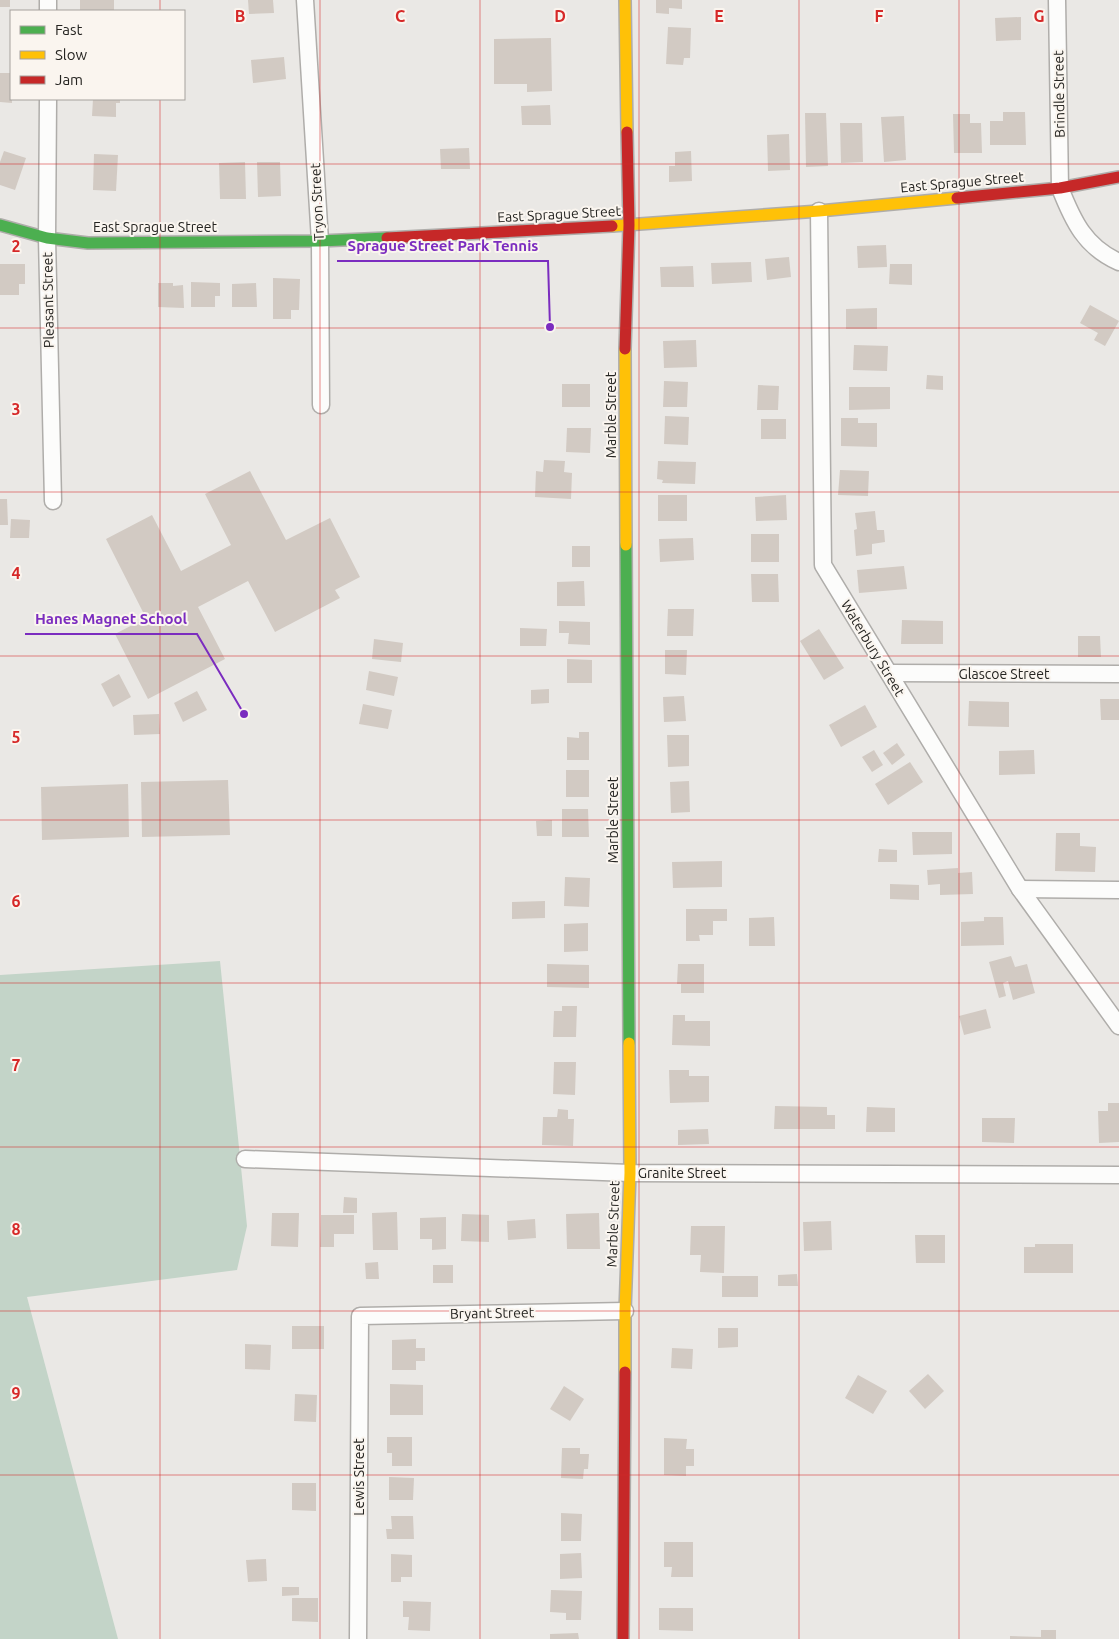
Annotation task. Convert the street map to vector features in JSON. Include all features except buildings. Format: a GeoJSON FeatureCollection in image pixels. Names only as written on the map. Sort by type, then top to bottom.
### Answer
{"type":"FeatureCollection","features":[{"type":"Feature","properties":{"kind":"street","name":"Tryon Street"},"geometry":{"type":"LineString","coordinates":[[305,0],[320,241],[321,405]]}},
{"type":"Feature","properties":{"kind":"street","name":"Marble Street"},"geometry":{"type":"LineString","coordinates":[[623,1639],[625,1311],[630,1173],[625,334],[629,225],[625,0]]}},
{"type":"Feature","properties":{"kind":"street","name":"Brindle Street"},"geometry":{"type":"LineString","coordinates":[[1057,0],[1060,188]]}},
{"type":"Feature","properties":{"kind":"street","name":"Pleasant Street"},"geometry":{"type":"LineString","coordinates":[[48,100],[47,238],[52,501]]}},
{"type":"Feature","properties":{"kind":"street","name":"East Sprague Street"},"geometry":{"type":"LineString","coordinates":[[0,225],[47,238],[88,242],[320,241],[629,225],[818,211],[1060,188],[1119,177]]}},
{"type":"Feature","properties":{"kind":"street"},"geometry":{"type":"LineString","coordinates":[[1060,188],[1071,215],[1083,235],[1093,247],[1119,262]]}},
{"type":"Feature","properties":{"kind":"street","name":"Waterbury Street"},"geometry":{"type":"LineString","coordinates":[[818,211],[823,565],[1020,889],[1119,1026]]}},
{"type":"Feature","properties":{"kind":"street","name":"Glascoe Street"},"geometry":{"type":"LineString","coordinates":[[889,673],[1119,674]]}},
{"type":"Feature","properties":{"kind":"street"},"geometry":{"type":"LineString","coordinates":[[1020,889],[1119,890]]}},
{"type":"Feature","properties":{"kind":"street","name":"Granite Street"},"geometry":{"type":"LineString","coordinates":[[245,1159],[630,1173],[1119,1175]]}},
{"type":"Feature","properties":{"kind":"street","name":"Bryant Street"},"geometry":{"type":"LineString","coordinates":[[360,1316],[625,1311]]}},
{"type":"Feature","properties":{"kind":"street","name":"Lewis Street"},"geometry":{"type":"LineString","coordinates":[[358,1639],[360,1316]]}},
{"type":"Feature","properties":{"kind":"green space"},"geometry":{"type":"Polygon","coordinates":[[[220,961],[247,1226],[237,1270],[27,1297],[118,1639],[0,1639],[0,975],[220,961]]]}},
{"type":"Feature","properties":{"kind":"traffic: fast"},"geometry":{"type":"LineString","coordinates":[[0,225],[47,238],[88,243],[320,241],[387,238]]}},
{"type":"Feature","properties":{"kind":"traffic: fast"},"geometry":{"type":"LineString","coordinates":[[626,545],[629,1043]]}},
{"type":"Feature","properties":{"kind":"traffic: slow"},"geometry":{"type":"LineString","coordinates":[[625,0],[627,132]]}},
{"type":"Feature","properties":{"kind":"traffic: slow"},"geometry":{"type":"LineString","coordinates":[[612,226],[819,211],[957,198]]}},
{"type":"Feature","properties":{"kind":"traffic: slow"},"geometry":{"type":"LineString","coordinates":[[625,349],[626,545]]}},
{"type":"Feature","properties":{"kind":"traffic: slow"},"geometry":{"type":"LineString","coordinates":[[625,1372],[625,1311],[630,1173],[629,1043]]}},
{"type":"Feature","properties":{"kind":"traffic: jam"},"geometry":{"type":"LineString","coordinates":[[625,349],[629,225],[627,132]]}},
{"type":"Feature","properties":{"kind":"traffic: jam"},"geometry":{"type":"LineString","coordinates":[[957,198],[1060,188],[1119,177]]}},
{"type":"Feature","properties":{"kind":"traffic: jam"},"geometry":{"type":"LineString","coordinates":[[387,238],[612,226]]}},
{"type":"Feature","properties":{"kind":"traffic: jam"},"geometry":{"type":"LineString","coordinates":[[623,1639],[625,1372]]}},
{"type":"Feature","properties":{"kind":"place","name":"Sprague Street Park Tennis"},"geometry":{"type":"Point","coordinates":[550,327]}},
{"type":"Feature","properties":{"kind":"place","name":"Hanes Magnet School"},"geometry":{"type":"Point","coordinates":[244,714]}}]}
